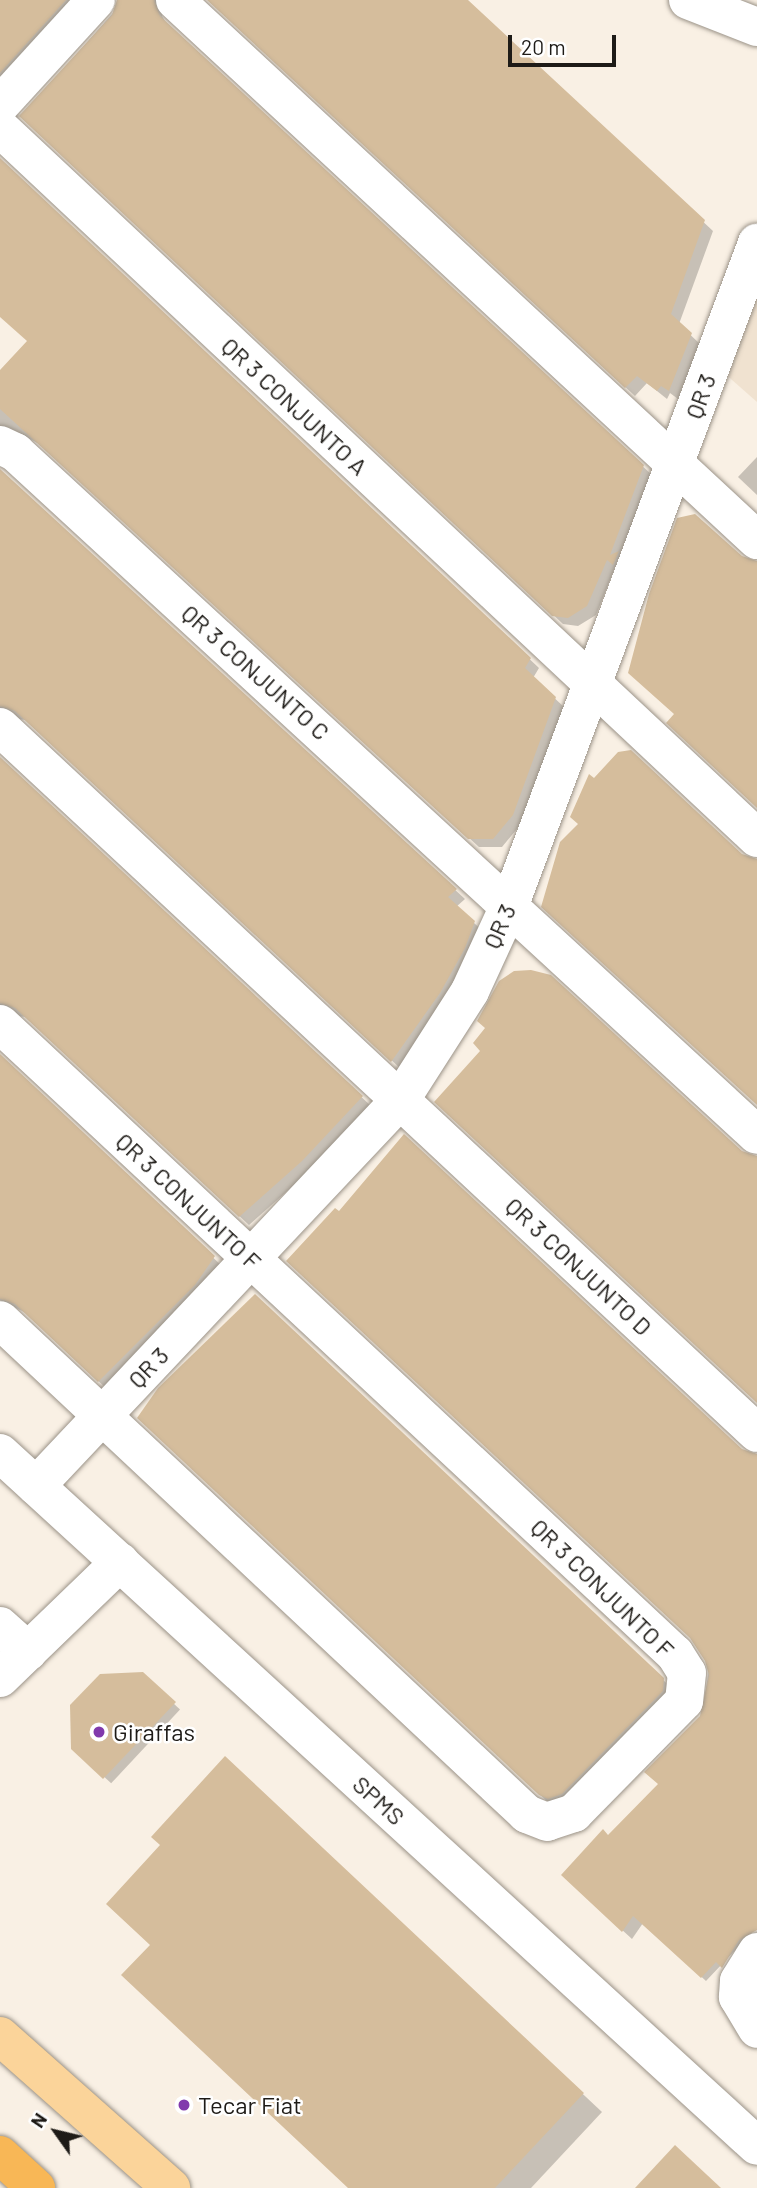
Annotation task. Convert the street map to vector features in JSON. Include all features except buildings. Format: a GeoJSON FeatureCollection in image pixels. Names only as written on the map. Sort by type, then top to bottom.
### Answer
{"type":"FeatureCollection","features":[{"type":"Feature","properties":{"kind":"highway"},"geometry":{"type":"LineString","coordinates":[[0,2155],[36,2188]]}},
{"type":"Feature","properties":{"kind":"main road"},"geometry":{"type":"LineString","coordinates":[[0,2036],[171,2188]]}},
{"type":"Feature","properties":{"kind":"street"},"geometry":{"type":"LineString","coordinates":[[0,105],[96,0]]}},
{"type":"Feature","properties":{"kind":"street"},"geometry":{"type":"LineString","coordinates":[[175,0],[757,540]]}},
{"type":"Feature","properties":{"kind":"street"},"geometry":{"type":"LineString","coordinates":[[688,0],[757,27]]}},
{"type":"Feature","properties":{"kind":"street","name":"QR 3 CONJUNTO A"},"geometry":{"type":"LineString","coordinates":[[0,128],[757,838]]}},
{"type":"Feature","properties":{"kind":"street","name":"QR 3"},"geometry":{"type":"LineString","coordinates":[[36,1486],[401,1098],[470,991],[509,904],[757,243]]}},
{"type":"Feature","properties":{"kind":"street","name":"QR 3 CONJUNTO C"},"geometry":{"type":"LineString","coordinates":[[0,445],[25,462],[509,904]]}},
{"type":"Feature","properties":{"kind":"street"},"geometry":{"type":"LineString","coordinates":[[0,727],[401,1098]]}},
{"type":"Feature","properties":{"kind":"street"},"geometry":{"type":"LineString","coordinates":[[509,904],[757,1135]]}},
{"type":"Feature","properties":{"kind":"street","name":"QR 3 CONJUNTO F"},"geometry":{"type":"LineString","coordinates":[[0,1024],[675,1654],[688,1685],[684,1701],[574,1813],[547,1822],[527,1814],[0,1320]]}},
{"type":"Feature","properties":{"kind":"street","name":"QR 3 CONJUNTO D"},"geometry":{"type":"LineString","coordinates":[[401,1098],[757,1433]]}},
{"type":"Feature","properties":{"kind":"street","name":"SPMS"},"geometry":{"type":"LineString","coordinates":[[0,1453],[757,2146]]}},
{"type":"Feature","properties":{"kind":"street"},"geometry":{"type":"LineString","coordinates":[[0,1678],[120,1562]]}},
{"type":"Feature","properties":{"kind":"street"},"geometry":{"type":"LineString","coordinates":[[0,1626],[28,1651]]}},
{"type":"Feature","properties":{"kind":"street"},"geometry":{"type":"LineString","coordinates":[[757,1952],[739,1981],[738,1997],[757,2029]]}},
{"type":"Feature","properties":{"kind":"shaded area"},"geometry":{"type":"Polygon","coordinates":[[[757,289],[757,402],[723,372],[757,289]]]}},
{"type":"Feature","properties":{"kind":"place","name":"Giraffas"},"geometry":{"type":"Point","coordinates":[99,1732]}},
{"type":"Feature","properties":{"kind":"place","name":"Tecar Fiat"},"geometry":{"type":"Point","coordinates":[184,2105]}}]}
